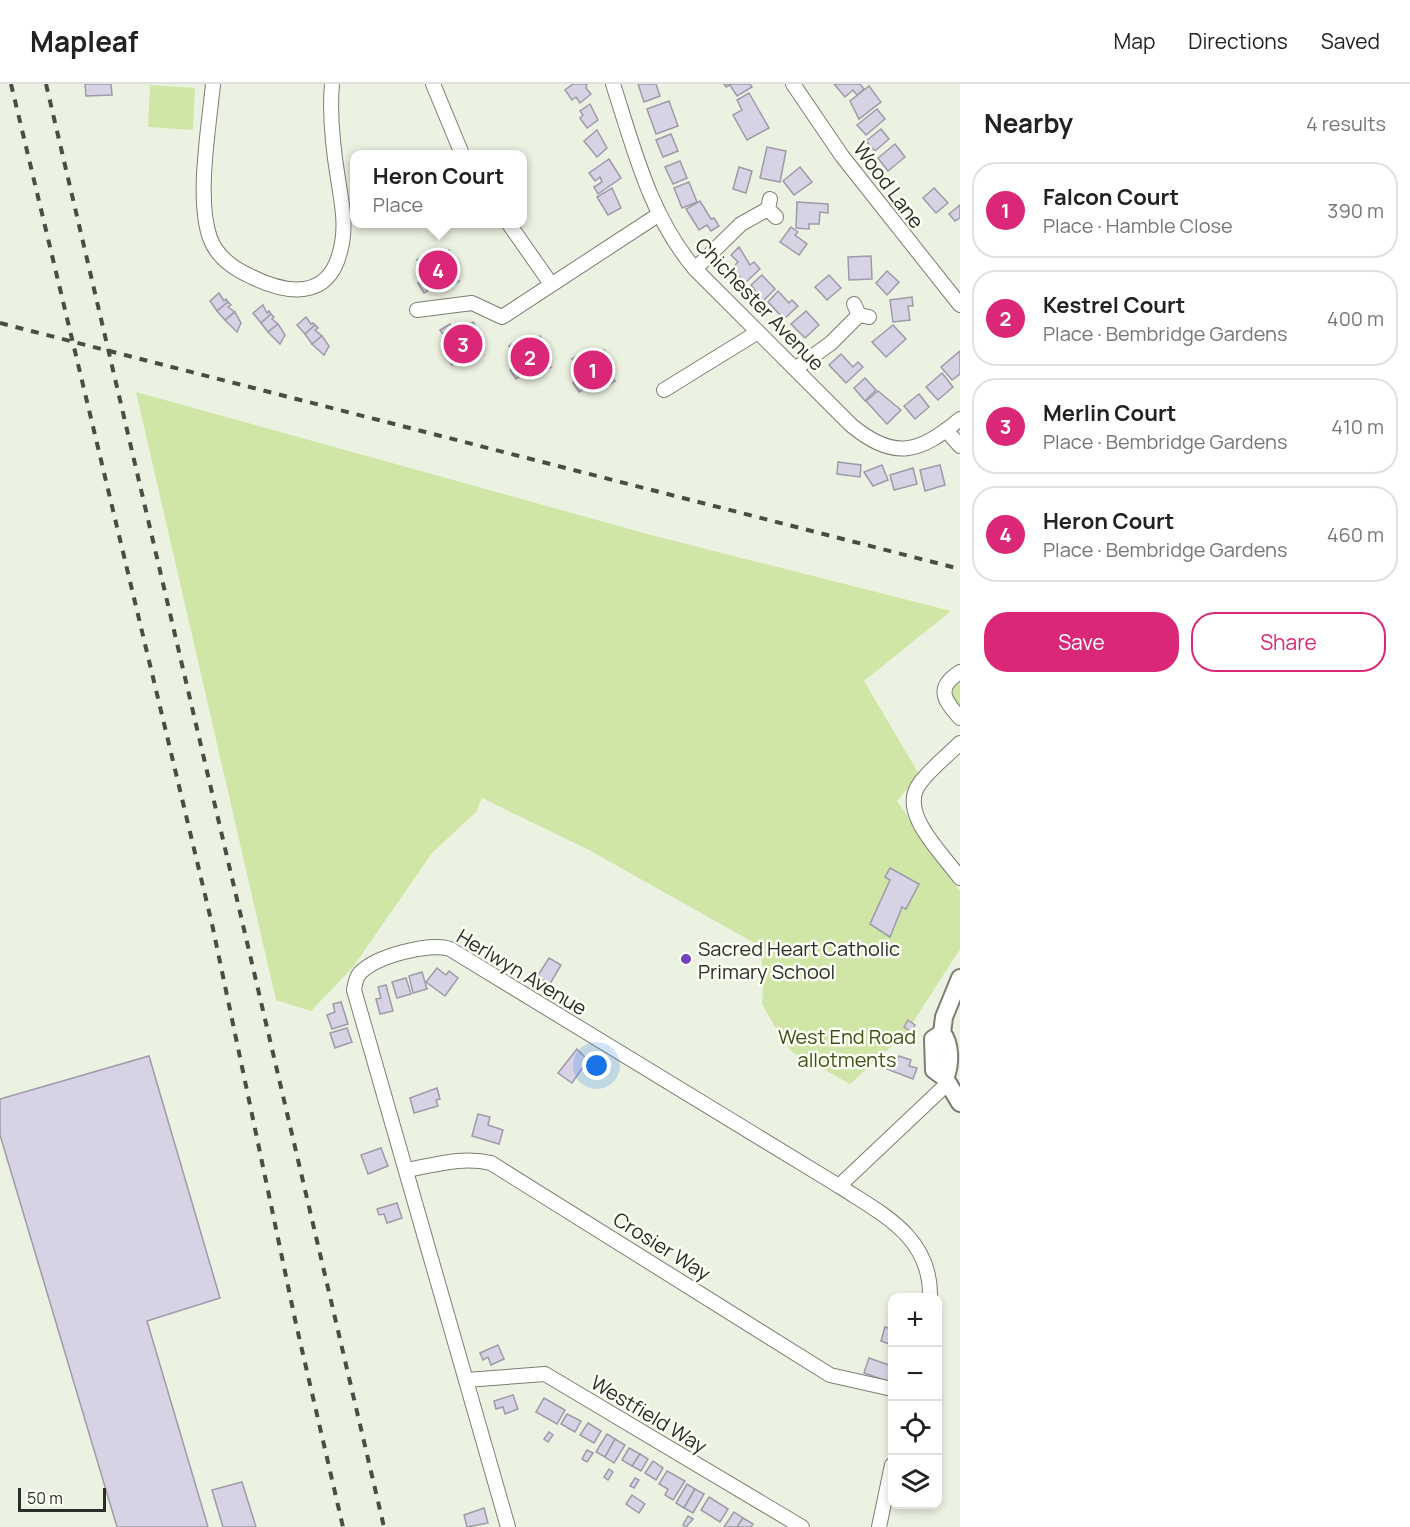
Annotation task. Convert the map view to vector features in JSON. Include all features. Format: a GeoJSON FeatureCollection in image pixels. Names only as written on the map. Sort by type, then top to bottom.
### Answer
{"type":"FeatureCollection","features":[{"type":"Feature","properties":{"kind":"main road"},"geometry":{"type":"LineString","coordinates":[[960,978],[944,1017],[942,1033],[948,1040],[949,1069],[946,1081],[960,1103]]}},
{"type":"Feature","properties":{"kind":"street"},"geometry":{"type":"LineString","coordinates":[[213,84],[204,203],[211,241],[220,256],[239,271],[275,288],[294,291],[314,286],[330,273],[336,264],[343,240],[344,215],[331,125],[332,84]]}},
{"type":"Feature","properties":{"kind":"street"},"geometry":{"type":"LineString","coordinates":[[433,84],[460,150]]}},
{"type":"Feature","properties":{"kind":"street","name":"Chichester Avenue"},"geometry":{"type":"LineString","coordinates":[[613,84],[647,190],[674,243],[694,269],[851,425],[874,442],[892,448],[910,448],[930,442],[960,419]]}},
{"type":"Feature","properties":{"kind":"street","name":"Wood Lane"},"geometry":{"type":"LineString","coordinates":[[794,84],[842,156],[960,305]]}},
{"type":"Feature","properties":{"kind":"street"},"geometry":{"type":"LineString","coordinates":[[694,269],[741,224],[771,208]]}},
{"type":"Feature","properties":{"kind":"street"},"geometry":{"type":"LineString","coordinates":[[417,310],[472,303],[502,323],[551,285],[658,215]]}},
{"type":"Feature","properties":{"kind":"street"},"geometry":{"type":"LineString","coordinates":[[512,228],[551,285]]}},
{"type":"Feature","properties":{"kind":"street"},"geometry":{"type":"LineString","coordinates":[[795,369],[831,343],[860,312]]}},
{"type":"Feature","properties":{"kind":"street"},"geometry":{"type":"LineString","coordinates":[[664,390],[758,332]]}},
{"type":"Feature","properties":{"kind":"street"},"geometry":{"type":"LineString","coordinates":[[946,430],[960,446]]}},
{"type":"Feature","properties":{"kind":"street"},"geometry":{"type":"LineString","coordinates":[[960,672],[947,683],[944,692],[947,703],[960,718]]}},
{"type":"Feature","properties":{"kind":"street"},"geometry":{"type":"LineString","coordinates":[[960,743],[920,783],[913,801],[917,819],[960,878]]}},
{"type":"Feature","properties":{"kind":"street","name":"Herlwyn Avenue"},"geometry":{"type":"LineString","coordinates":[[508,1527],[354,990],[355,982],[361,972],[378,962],[425,946],[439,945],[464,957],[838,1186]]}},
{"type":"Feature","properties":{"kind":"street"},"geometry":{"type":"LineString","coordinates":[[930,1293],[929,1274],[917,1247],[879,1210],[838,1186],[946,1081]]}},
{"type":"Feature","properties":{"kind":"street","name":"Crosier Way"},"geometry":{"type":"LineString","coordinates":[[407,1170],[462,1160],[476,1159],[491,1163],[830,1375],[888,1388]]}},
{"type":"Feature","properties":{"kind":"street","name":"Westfield Way"},"geometry":{"type":"LineString","coordinates":[[466,1380],[545,1374],[802,1527]]}},
{"type":"Feature","properties":{"kind":"street"},"geometry":{"type":"LineString","coordinates":[[879,1527],[888,1484]]}},
{"type":"Feature","properties":{"kind":"green space"},"geometry":{"type":"Polygon","coordinates":[[[150,85],[195,88],[193,130],[148,127],[150,85]]]}},
{"type":"Feature","properties":{"kind":"green space","name":"West End Road allotments"},"geometry":{"type":"Polygon","coordinates":[[[136,392],[651,535],[951,611],[864,681],[919,774],[897,801],[960,891],[960,949],[906,1033],[850,1084],[792,1052],[762,1004],[764,973],[758,945],[589,850],[482,798],[476,812],[432,853],[353,967],[311,1011],[276,1000],[136,392]]]}},
{"type":"Feature","properties":{"kind":"green space"},"geometry":{"type":"Polygon","coordinates":[[[960,672],[960,718],[944,692],[960,672]]]}},
{"type":"Feature","properties":{"kind":"building"},"geometry":{"type":"Polygon","coordinates":[[[85,84],[111,84],[112,95],[86,96],[85,84]]]}},
{"type":"Feature","properties":{"kind":"building"},"geometry":{"type":"Polygon","coordinates":[[[573,84],[587,84],[586,88],[591,94],[580,103],[576,97],[572,100],[565,90],[573,84]]]}},
{"type":"Feature","properties":{"kind":"building"},"geometry":{"type":"Polygon","coordinates":[[[638,84],[656,84],[660,96],[644,102],[638,84]]]}},
{"type":"Feature","properties":{"kind":"building"},"geometry":{"type":"Polygon","coordinates":[[[724,84],[750,84],[752,87],[737,96],[730,85],[726,87],[724,84]]]}},
{"type":"Feature","properties":{"kind":"building"},"geometry":{"type":"Polygon","coordinates":[[[834,84],[860,84],[864,89],[857,95],[853,90],[845,97],[834,84]]]}},
{"type":"Feature","properties":{"kind":"building"},"geometry":{"type":"Polygon","coordinates":[[[869,86],[881,102],[859,119],[850,101],[869,86]]]}},
{"type":"Feature","properties":{"kind":"building"},"geometry":{"type":"Polygon","coordinates":[[[749,93],[769,128],[747,140],[733,115],[742,110],[737,100],[749,93]]]}},
{"type":"Feature","properties":{"kind":"building"},"geometry":{"type":"Polygon","coordinates":[[[669,101],[678,126],[656,134],[647,109],[669,101]]]}},
{"type":"Feature","properties":{"kind":"building"},"geometry":{"type":"Polygon","coordinates":[[[590,104],[598,120],[587,128],[580,118],[583,115],[580,111],[590,104]]]}},
{"type":"Feature","properties":{"kind":"building"},"geometry":{"type":"Polygon","coordinates":[[[877,109],[885,119],[866,135],[857,125],[877,109]]]}},
{"type":"Feature","properties":{"kind":"building"},"geometry":{"type":"Polygon","coordinates":[[[881,129],[889,139],[875,151],[866,141],[881,129]]]}},
{"type":"Feature","properties":{"kind":"building"},"geometry":{"type":"Polygon","coordinates":[[[597,130],[607,148],[597,157],[584,141],[597,130]]]}},
{"type":"Feature","properties":{"kind":"building"},"geometry":{"type":"Polygon","coordinates":[[[671,134],[678,151],[663,157],[656,140],[671,134]]]}},
{"type":"Feature","properties":{"kind":"building"},"geometry":{"type":"Polygon","coordinates":[[[895,144],[905,157],[888,171],[878,158],[895,144]]]}},
{"type":"Feature","properties":{"kind":"building"},"geometry":{"type":"Polygon","coordinates":[[[767,147],[786,151],[780,182],[760,178],[767,147]]]}},
{"type":"Feature","properties":{"kind":"building"},"geometry":{"type":"Polygon","coordinates":[[[609,159],[621,178],[598,194],[594,187],[602,182],[600,177],[595,181],[589,173],[609,159]]]}},
{"type":"Feature","properties":{"kind":"building"},"geometry":{"type":"Polygon","coordinates":[[[680,161],[687,178],[673,184],[665,167],[680,161]]]}},
{"type":"Feature","properties":{"kind":"building"},"geometry":{"type":"Polygon","coordinates":[[[739,167],[752,171],[746,193],[733,189],[739,167]]]}},
{"type":"Feature","properties":{"kind":"building"},"geometry":{"type":"Polygon","coordinates":[[[800,167],[812,182],[794,195],[783,181],[800,167]]]}},
{"type":"Feature","properties":{"kind":"building"},"geometry":{"type":"Polygon","coordinates":[[[689,182],[697,202],[682,208],[674,188],[689,182]]]}},
{"type":"Feature","properties":{"kind":"building"},"geometry":{"type":"Polygon","coordinates":[[[612,188],[621,208],[608,215],[597,197],[612,188]]]}},
{"type":"Feature","properties":{"kind":"building"},"geometry":{"type":"Polygon","coordinates":[[[934,188],[948,203],[936,213],[923,198],[934,188]]]}},
{"type":"Feature","properties":{"kind":"building"},"geometry":{"type":"Polygon","coordinates":[[[700,201],[711,219],[714,218],[719,226],[711,231],[707,225],[699,230],[686,209],[700,201]]]}},
{"type":"Feature","properties":{"kind":"building"},"geometry":{"type":"Polygon","coordinates":[[[797,202],[828,204],[828,213],[820,212],[819,224],[809,224],[809,229],[796,228],[797,202]]]}},
{"type":"Feature","properties":{"kind":"building"},"geometry":{"type":"Polygon","coordinates":[[[960,205],[960,218],[955,221],[949,214],[960,205]]]}},
{"type":"Feature","properties":{"kind":"building"},"geometry":{"type":"Polygon","coordinates":[[[791,227],[798,232],[795,235],[807,244],[799,255],[780,242],[791,227]]]}},
{"type":"Feature","properties":{"kind":"building"},"geometry":{"type":"Polygon","coordinates":[[[739,247],[750,265],[754,262],[760,269],[745,283],[732,268],[738,262],[731,255],[739,247]]]}},
{"type":"Feature","properties":{"kind":"building"},"geometry":{"type":"Polygon","coordinates":[[[449,250],[455,260],[448,264],[459,281],[450,287],[445,279],[424,293],[418,283],[428,277],[417,260],[426,254],[431,261],[449,250]]]}},
{"type":"Feature","properties":{"kind":"building"},"geometry":{"type":"Polygon","coordinates":[[[871,256],[872,279],[849,280],[848,257],[871,256]]]}},
{"type":"Feature","properties":{"kind":"building"},"geometry":{"type":"Polygon","coordinates":[[[887,271],[899,282],[887,295],[876,283],[887,271]]]}},
{"type":"Feature","properties":{"kind":"building"},"geometry":{"type":"Polygon","coordinates":[[[762,275],[775,289],[763,301],[751,285],[762,275]]]}},
{"type":"Feature","properties":{"kind":"building"},"geometry":{"type":"Polygon","coordinates":[[[829,275],[841,288],[827,300],[815,287],[829,275]]]}},
{"type":"Feature","properties":{"kind":"building"},"geometry":{"type":"Polygon","coordinates":[[[778,291],[789,303],[792,300],[798,306],[784,319],[768,302],[778,291]]]}},
{"type":"Feature","properties":{"kind":"building"},"geometry":{"type":"Polygon","coordinates":[[[219,293],[224,301],[226,299],[228,302],[217,311],[210,301],[219,293]]]}},
{"type":"Feature","properties":{"kind":"building"},"geometry":{"type":"Polygon","coordinates":[[[912,297],[913,306],[908,306],[910,320],[893,322],[890,300],[912,297]]]}},
{"type":"Feature","properties":{"kind":"building"},"geometry":{"type":"Polygon","coordinates":[[[228,302],[231,305],[228,307],[235,312],[225,320],[217,311],[228,302]]]}},
{"type":"Feature","properties":{"kind":"building"},"geometry":{"type":"Polygon","coordinates":[[[263,305],[267,313],[269,311],[271,314],[261,323],[253,313],[263,305]]]}},
{"type":"Feature","properties":{"kind":"building"},"geometry":{"type":"Polygon","coordinates":[[[806,311],[819,325],[805,338],[791,324],[806,311]]]}},
{"type":"Feature","properties":{"kind":"building"},"geometry":{"type":"Polygon","coordinates":[[[235,312],[241,323],[237,332],[225,320],[235,312]]]}},
{"type":"Feature","properties":{"kind":"building"},"geometry":{"type":"Polygon","coordinates":[[[271,314],[274,317],[272,319],[278,324],[268,332],[261,323],[271,314]]]}},
{"type":"Feature","properties":{"kind":"building"},"geometry":{"type":"Polygon","coordinates":[[[306,317],[311,324],[315,325],[305,334],[297,325],[306,317]]]}},
{"type":"Feature","properties":{"kind":"building"},"geometry":{"type":"Polygon","coordinates":[[[473,322],[479,332],[472,337],[483,354],[474,360],[469,354],[452,365],[446,356],[454,350],[440,330],[450,324],[456,334],[473,322]]]}},
{"type":"Feature","properties":{"kind":"building"},"geometry":{"type":"Polygon","coordinates":[[[278,324],[285,335],[280,344],[268,332],[278,324]]]}},
{"type":"Feature","properties":{"kind":"building"},"geometry":{"type":"Polygon","coordinates":[[[315,325],[318,328],[315,330],[322,336],[312,344],[305,334],[315,325]]]}},
{"type":"Feature","properties":{"kind":"building"},"geometry":{"type":"Polygon","coordinates":[[[893,325],[906,339],[886,357],[872,342],[893,325]]]}},
{"type":"Feature","properties":{"kind":"building"},"geometry":{"type":"Polygon","coordinates":[[[322,336],[329,346],[324,355],[312,344],[322,336]]]}},
{"type":"Feature","properties":{"kind":"building"},"geometry":{"type":"Polygon","coordinates":[[[540,336],[546,346],[540,350],[551,367],[542,373],[536,365],[516,379],[510,370],[520,363],[509,346],[518,340],[523,348],[540,336]]]}},
{"type":"Feature","properties":{"kind":"building"},"geometry":{"type":"Polygon","coordinates":[[[604,350],[610,359],[603,364],[615,381],[605,387],[600,379],[579,392],[573,383],[583,376],[572,359],[581,353],[587,361],[604,350]]]}},
{"type":"Feature","properties":{"kind":"building"},"geometry":{"type":"Polygon","coordinates":[[[960,351],[960,374],[952,380],[941,367],[960,351]]]}},
{"type":"Feature","properties":{"kind":"building"},"geometry":{"type":"Polygon","coordinates":[[[841,354],[853,367],[858,362],[863,367],[846,383],[829,365],[841,354]]]}},
{"type":"Feature","properties":{"kind":"building"},"geometry":{"type":"Polygon","coordinates":[[[942,373],[953,387],[938,400],[926,387],[942,373]]]}},
{"type":"Feature","properties":{"kind":"building"},"geometry":{"type":"Polygon","coordinates":[[[865,378],[876,390],[865,401],[854,388],[865,378]]]}},
{"type":"Feature","properties":{"kind":"building"},"geometry":{"type":"Polygon","coordinates":[[[878,391],[901,410],[887,424],[866,401],[878,391]]]}},
{"type":"Feature","properties":{"kind":"building"},"geometry":{"type":"Polygon","coordinates":[[[919,394],[929,407],[915,419],[904,406],[919,394]]]}},
{"type":"Feature","properties":{"kind":"building"},"geometry":{"type":"Polygon","coordinates":[[[838,462],[861,465],[860,477],[837,474],[838,462]]]}},
{"type":"Feature","properties":{"kind":"building"},"geometry":{"type":"Polygon","coordinates":[[[882,465],[888,480],[873,486],[864,472],[882,465]]]}},
{"type":"Feature","properties":{"kind":"building"},"geometry":{"type":"Polygon","coordinates":[[[940,465],[945,485],[925,491],[920,470],[940,465]]]}},
{"type":"Feature","properties":{"kind":"building"},"geometry":{"type":"Polygon","coordinates":[[[913,468],[917,484],[894,490],[890,475],[913,468]]]}},
{"type":"Feature","properties":{"kind":"building"},"geometry":{"type":"Polygon","coordinates":[[[890,868],[919,884],[906,909],[902,907],[890,937],[870,924],[890,880],[885,877],[890,868]]]}},
{"type":"Feature","properties":{"kind":"building"},"geometry":{"type":"Polygon","coordinates":[[[549,958],[561,965],[550,984],[544,980],[541,984],[535,980],[549,958]]]}},
{"type":"Feature","properties":{"kind":"building"},"geometry":{"type":"Polygon","coordinates":[[[437,968],[446,975],[449,971],[458,978],[445,996],[426,982],[437,968]]]}},
{"type":"Feature","properties":{"kind":"building"},"geometry":{"type":"Polygon","coordinates":[[[422,972],[427,989],[413,993],[409,976],[422,972]]]}},
{"type":"Feature","properties":{"kind":"building"},"geometry":{"type":"Polygon","coordinates":[[[406,978],[411,994],[397,998],[392,982],[406,978]]]}},
{"type":"Feature","properties":{"kind":"building"},"geometry":{"type":"Polygon","coordinates":[[[386,985],[393,1011],[380,1014],[376,999],[381,998],[378,987],[386,985]]]}},
{"type":"Feature","properties":{"kind":"building"},"geometry":{"type":"Polygon","coordinates":[[[341,1002],[348,1024],[332,1029],[327,1015],[335,1012],[333,1004],[341,1002]]]}},
{"type":"Feature","properties":{"kind":"building"},"geometry":{"type":"Polygon","coordinates":[[[908,1020],[915,1025],[911,1032],[904,1027],[908,1020]]]}},
{"type":"Feature","properties":{"kind":"building"},"geometry":{"type":"Polygon","coordinates":[[[347,1028],[352,1042],[335,1048],[330,1033],[347,1028]]]}},
{"type":"Feature","properties":{"kind":"building"},"geometry":{"type":"Polygon","coordinates":[[[577,1049],[588,1060],[572,1083],[558,1073],[577,1049]]]}},
{"type":"Feature","properties":{"kind":"building"},"geometry":{"type":"Polygon","coordinates":[[[149,1056],[220,1298],[147,1321],[208,1527],[117,1527],[0,1135],[0,1099],[149,1056]]]}},
{"type":"Feature","properties":{"kind":"building"},"geometry":{"type":"Polygon","coordinates":[[[899,1056],[911,1060],[909,1066],[917,1068],[913,1079],[887,1069],[889,1064],[895,1066],[899,1056]]]}},
{"type":"Feature","properties":{"kind":"building"},"geometry":{"type":"Polygon","coordinates":[[[437,1088],[440,1099],[436,1100],[438,1106],[414,1113],[410,1098],[437,1088]]]}},
{"type":"Feature","properties":{"kind":"building"},"geometry":{"type":"Polygon","coordinates":[[[478,1114],[490,1117],[488,1125],[503,1130],[499,1144],[472,1136],[478,1114]]]}},
{"type":"Feature","properties":{"kind":"building"},"geometry":{"type":"Polygon","coordinates":[[[381,1148],[388,1166],[368,1174],[361,1155],[381,1148]]]}},
{"type":"Feature","properties":{"kind":"building"},"geometry":{"type":"Polygon","coordinates":[[[397,1203],[402,1218],[387,1223],[384,1214],[379,1215],[377,1209],[397,1203]]]}},
{"type":"Feature","properties":{"kind":"building"},"geometry":{"type":"Polygon","coordinates":[[[885,1327],[888,1328],[888,1344],[881,1341],[885,1327]]]}},
{"type":"Feature","properties":{"kind":"building"},"geometry":{"type":"Polygon","coordinates":[[[498,1345],[504,1359],[491,1365],[488,1357],[483,1360],[480,1353],[498,1345]]]}},
{"type":"Feature","properties":{"kind":"building"},"geometry":{"type":"Polygon","coordinates":[[[869,1358],[888,1365],[888,1381],[864,1373],[869,1358]]]}},
{"type":"Feature","properties":{"kind":"building"},"geometry":{"type":"Polygon","coordinates":[[[513,1395],[518,1409],[505,1414],[503,1407],[496,1409],[494,1401],[513,1395]]]}},
{"type":"Feature","properties":{"kind":"building"},"geometry":{"type":"Polygon","coordinates":[[[544,1398],[565,1410],[557,1424],[536,1412],[544,1398]]]}},
{"type":"Feature","properties":{"kind":"building"},"geometry":{"type":"Polygon","coordinates":[[[567,1414],[581,1421],[575,1432],[561,1424],[567,1414]]]}},
{"type":"Feature","properties":{"kind":"building"},"geometry":{"type":"Polygon","coordinates":[[[588,1423],[601,1431],[594,1443],[580,1435],[588,1423]]]}},
{"type":"Feature","properties":{"kind":"building"},"geometry":{"type":"Polygon","coordinates":[[[549,1432],[553,1435],[548,1442],[544,1439],[549,1432]]]}},
{"type":"Feature","properties":{"kind":"building"},"geometry":{"type":"Polygon","coordinates":[[[607,1434],[615,1439],[605,1457],[596,1452],[607,1434]]]}},
{"type":"Feature","properties":{"kind":"building"},"geometry":{"type":"Polygon","coordinates":[[[615,1439],[625,1445],[614,1463],[605,1457],[615,1439]]]}},
{"type":"Feature","properties":{"kind":"building"},"geometry":{"type":"Polygon","coordinates":[[[629,1448],[640,1454],[632,1466],[622,1460],[629,1448]]]}},
{"type":"Feature","properties":{"kind":"building"},"geometry":{"type":"Polygon","coordinates":[[[587,1450],[593,1453],[587,1462],[582,1459],[587,1450]]]}},
{"type":"Feature","properties":{"kind":"building"},"geometry":{"type":"Polygon","coordinates":[[[640,1454],[648,1459],[641,1471],[632,1466],[640,1454]]]}},
{"type":"Feature","properties":{"kind":"building"},"geometry":{"type":"Polygon","coordinates":[[[653,1461],[663,1468],[656,1480],[645,1473],[653,1461]]]}},
{"type":"Feature","properties":{"kind":"building"},"geometry":{"type":"Polygon","coordinates":[[[609,1469],[613,1472],[608,1480],[604,1477],[609,1469]]]}},
{"type":"Feature","properties":{"kind":"building"},"geometry":{"type":"Polygon","coordinates":[[[667,1471],[685,1481],[673,1500],[665,1495],[668,1489],[659,1484],[667,1471]]]}},
{"type":"Feature","properties":{"kind":"building"},"geometry":{"type":"Polygon","coordinates":[[[635,1478],[639,1480],[634,1488],[630,1486],[635,1478]]]}},
{"type":"Feature","properties":{"kind":"building"},"geometry":{"type":"Polygon","coordinates":[[[242,1482],[256,1527],[223,1527],[212,1490],[242,1482]]]}},
{"type":"Feature","properties":{"kind":"building"},"geometry":{"type":"Polygon","coordinates":[[[687,1484],[695,1489],[684,1508],[676,1503],[687,1484]]]}},
{"type":"Feature","properties":{"kind":"building"},"geometry":{"type":"Polygon","coordinates":[[[695,1489],[704,1494],[693,1513],[684,1508],[695,1489]]]}},
{"type":"Feature","properties":{"kind":"building"},"geometry":{"type":"Polygon","coordinates":[[[632,1495],[645,1504],[639,1513],[626,1504],[632,1495]]]}},
{"type":"Feature","properties":{"kind":"building"},"geometry":{"type":"Polygon","coordinates":[[[709,1497],[728,1509],[720,1522],[701,1510],[709,1497]]]}},
{"type":"Feature","properties":{"kind":"building"},"geometry":{"type":"Polygon","coordinates":[[[484,1508],[488,1523],[467,1527],[464,1515],[484,1508]]]}},
{"type":"Feature","properties":{"kind":"building"},"geometry":{"type":"Polygon","coordinates":[[[734,1512],[743,1518],[737,1527],[724,1527],[734,1512]]]}},
{"type":"Feature","properties":{"kind":"building"},"geometry":{"type":"Polygon","coordinates":[[[688,1516],[693,1519],[686,1527],[683,1525],[688,1516]]]}},
{"type":"Feature","properties":{"kind":"building"},"geometry":{"type":"Polygon","coordinates":[[[743,1518],[753,1524],[751,1527],[737,1527],[743,1518]]]}},
{"type":"Feature","properties":{"kind":"railway"},"geometry":{"type":"LineString","coordinates":[[11,84],[212,924],[296,1324],[343,1527]]}},
{"type":"Feature","properties":{"kind":"railway"},"geometry":{"type":"LineString","coordinates":[[46,84],[384,1527]]}},
{"type":"Feature","properties":{"kind":"railway"},"geometry":{"type":"LineString","coordinates":[[0,323],[960,569]]}},
{"type":"Feature","properties":{"kind":"place","name":"Heron Court"},"geometry":{"type":"Point","coordinates":[438,270]}},
{"type":"Feature","properties":{"kind":"place","name":"Merlin Court"},"geometry":{"type":"Point","coordinates":[463,344]}},
{"type":"Feature","properties":{"kind":"place","name":"Kestrel Court"},"geometry":{"type":"Point","coordinates":[530,357]}},
{"type":"Feature","properties":{"kind":"place","name":"Falcon Court"},"geometry":{"type":"Point","coordinates":[593,370]}},
{"type":"Feature","properties":{"kind":"place","name":"Sacred Heart Catholic Primary School"},"geometry":{"type":"Point","coordinates":[686,959]}}]}
